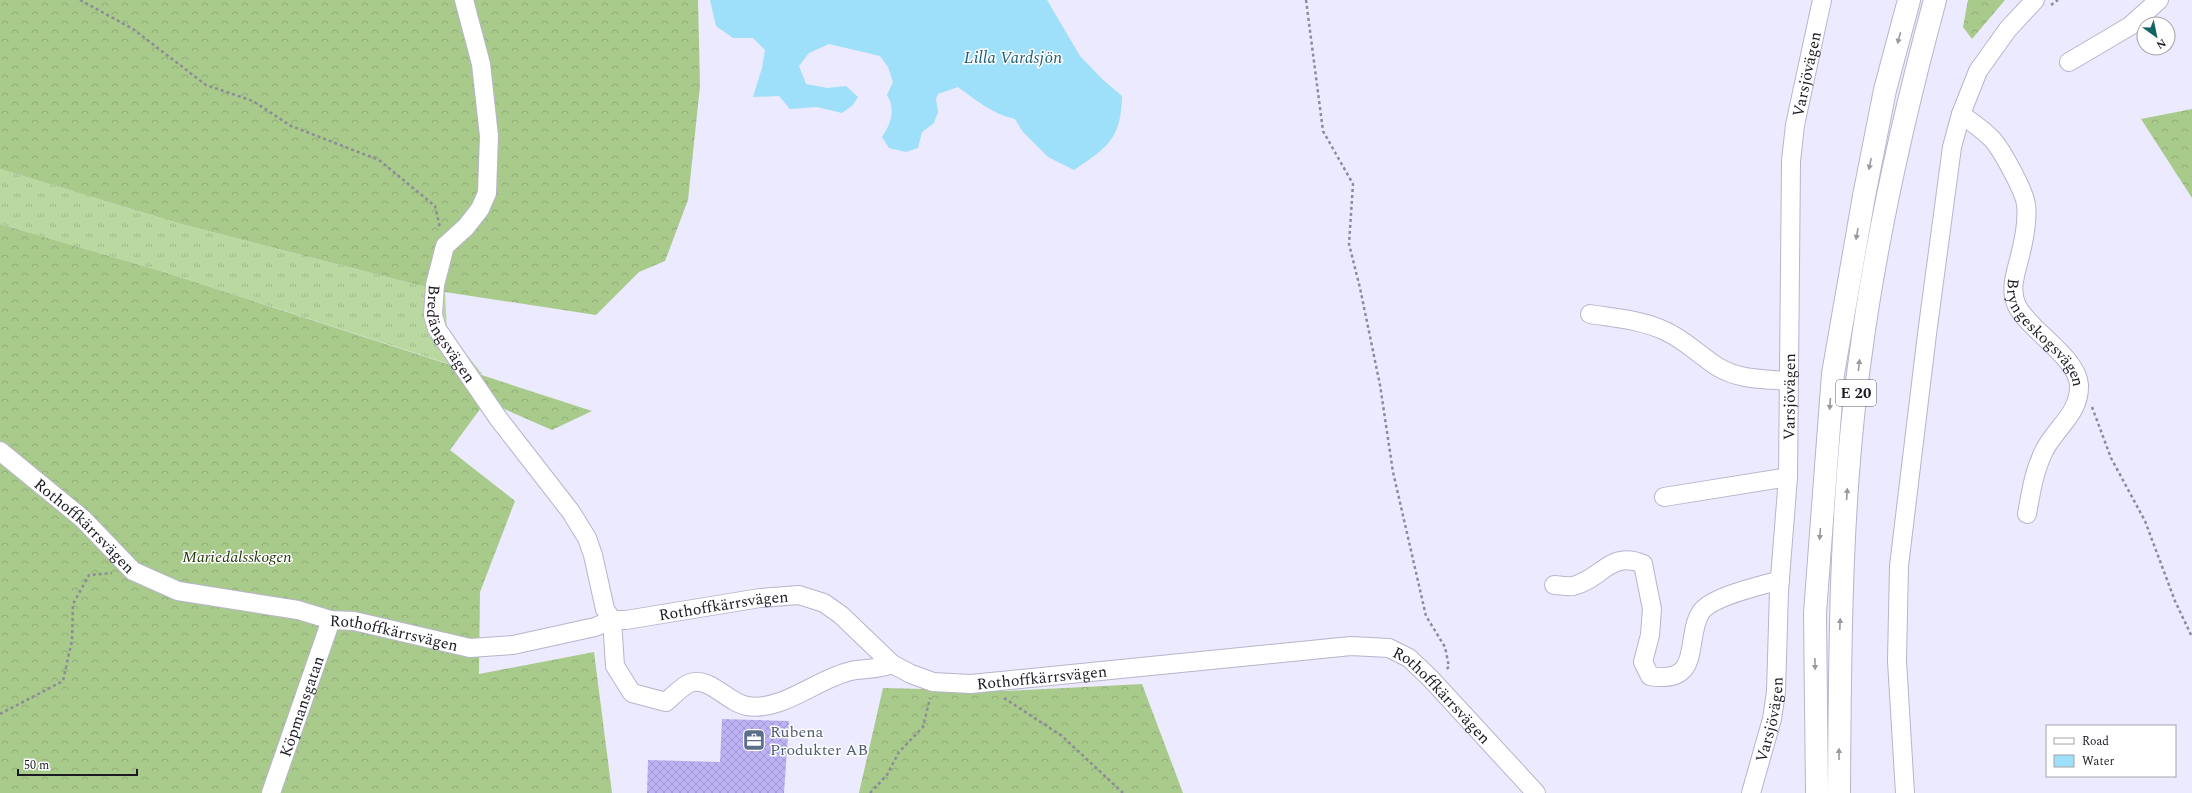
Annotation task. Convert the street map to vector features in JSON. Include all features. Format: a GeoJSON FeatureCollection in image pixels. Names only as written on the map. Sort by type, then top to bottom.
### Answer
{"type":"FeatureCollection","features":[{"type":"Feature","properties":{"kind":"highway","name":"E 20"},"geometry":{"type":"LineString","coordinates":[[1816,793],[1814,612],[1832,374],[1885,90],[1909,0]]}},
{"type":"Feature","properties":{"kind":"highway","name":"E 20"},"geometry":{"type":"LineString","coordinates":[[1839,793],[1840,640],[1844,537],[1850,444],[1859,359],[1878,248],[1900,137],[1935,0]]}},
{"type":"Feature","properties":{"kind":"street"},"geometry":{"type":"LineString","coordinates":[[445,246],[466,227],[476,215],[487,192],[489,136],[481,64],[464,0]]}},
{"type":"Feature","properties":{"kind":"street","name":"Varsjövägen"},"geometry":{"type":"LineString","coordinates":[[1751,793],[1772,719],[1776,692],[1780,580],[1788,476],[1791,161],[1795,125],[1822,0]]}},
{"type":"Feature","properties":{"kind":"street"},"geometry":{"type":"LineString","coordinates":[[2069,62],[2130,26],[2159,0]]}},
{"type":"Feature","properties":{"kind":"street"},"geometry":{"type":"LineString","coordinates":[[1905,793],[1897,661],[1899,566],[1926,334],[1952,148],[1961,114],[1978,71],[2008,29],[2041,4]]}},
{"type":"Feature","properties":{"kind":"street","name":"Bryngeskogsvägen"},"geometry":{"type":"LineString","coordinates":[[1961,114],[1993,139],[2015,176],[2026,204],[2024,240],[2013,287],[2016,304],[2038,332],[2068,361],[2077,374],[2079,386],[2076,406],[2045,449],[2034,475],[2027,514]]}},
{"type":"Feature","properties":{"kind":"street","name":"Bredängsvägen"},"geometry":{"type":"LineString","coordinates":[[445,246],[435,285],[433,315],[437,329],[498,418],[571,512],[587,538],[593,555],[604,609],[612,620]]}},
{"type":"Feature","properties":{"kind":"street"},"geometry":{"type":"LineString","coordinates":[[1590,314],[1634,321],[1664,330],[1679,338],[1719,368],[1734,374],[1752,378],[1789,381]]}},
{"type":"Feature","properties":{"kind":"street","name":"Rothoffkärrsvägen"},"geometry":{"type":"LineString","coordinates":[[0,451],[83,519],[133,571],[178,591],[298,610],[331,620],[354,621],[470,648],[513,645],[595,627],[612,620],[626,620],[760,598],[798,595],[824,603],[841,616],[892,664],[933,682],[971,684],[1351,646],[1389,648],[1401,653],[1430,678],[1536,793]]}},
{"type":"Feature","properties":{"kind":"street"},"geometry":{"type":"LineString","coordinates":[[1664,497],[1788,476]]}},
{"type":"Feature","properties":{"kind":"street"},"geometry":{"type":"LineString","coordinates":[[1554,585],[1571,586],[1589,580],[1610,564],[1630,558],[1644,564],[1652,609],[1650,635],[1643,662],[1650,676],[1664,678],[1679,674],[1690,657],[1701,612],[1713,602],[1780,580]]}},
{"type":"Feature","properties":{"kind":"street","name":"Köpmansgatan"},"geometry":{"type":"LineString","coordinates":[[271,793],[331,620]]}},
{"type":"Feature","properties":{"kind":"street"},"geometry":{"type":"LineString","coordinates":[[612,620],[615,666],[632,693],[666,702],[690,683],[706,683],[734,702],[748,707],[767,705],[791,698],[817,684],[850,671],[881,669],[892,664]]}},
{"type":"Feature","properties":{"kind":"path"},"geometry":{"type":"LineString","coordinates":[[80,0],[133,29],[206,85],[253,100],[291,126],[379,160],[435,206],[445,246]]}},
{"type":"Feature","properties":{"kind":"path"},"geometry":{"type":"LineString","coordinates":[[1306,0],[1323,131],[1353,184],[1349,244],[1360,288],[1380,385],[1393,472],[1426,616],[1445,647],[1449,667],[1430,678]]}},
{"type":"Feature","properties":{"kind":"path"},"geometry":{"type":"LineString","coordinates":[[2041,4],[2058,0]]}},
{"type":"Feature","properties":{"kind":"path"},"geometry":{"type":"LineString","coordinates":[[2079,386],[2088,394],[2111,458],[2145,522],[2175,601],[2192,638]]}},
{"type":"Feature","properties":{"kind":"path"},"geometry":{"type":"LineString","coordinates":[[0,714],[63,681],[72,640],[73,604],[89,575],[133,571]]}},
{"type":"Feature","properties":{"kind":"path"},"geometry":{"type":"LineString","coordinates":[[870,793],[887,774],[899,752],[923,727],[933,682]]}},
{"type":"Feature","properties":{"kind":"path"},"geometry":{"type":"LineString","coordinates":[[1001,696],[1062,736],[1123,793]]}},
{"type":"Feature","properties":{"kind":"green space"},"geometry":{"type":"Polygon","coordinates":[[[0,0],[698,0],[700,86],[688,200],[665,261],[639,272],[596,315],[445,292],[181,224],[0,169],[0,0]]]}},
{"type":"Feature","properties":{"kind":"green space"},"geometry":{"type":"Polygon","coordinates":[[[1968,0],[2005,0],[1972,39],[1963,27],[1968,0]]]}},
{"type":"Feature","properties":{"kind":"green space"},"geometry":{"type":"Polygon","coordinates":[[[2192,109],[2192,198],[2141,119],[2192,109]]]}},
{"type":"Feature","properties":{"kind":"green space"},"geometry":{"type":"Polygon","coordinates":[[[0,169],[181,224],[445,292],[447,330],[483,375],[161,271],[0,224],[0,169]]]}},
{"type":"Feature","properties":{"kind":"green space","name":"Mariedalsskogen"},"geometry":{"type":"Polygon","coordinates":[[[0,224],[161,271],[592,411],[552,430],[486,401],[450,450],[515,501],[480,592],[479,674],[594,652],[612,793],[0,793],[0,224]]]}},
{"type":"Feature","properties":{"kind":"green space"},"geometry":{"type":"Polygon","coordinates":[[[1142,684],[1183,793],[859,793],[883,688],[1005,691],[1142,684]]]}},
{"type":"Feature","properties":{"kind":"water","name":"Lilla Vardsjön"},"geometry":{"type":"Polygon","coordinates":[[[710,0],[1047,0],[1080,56],[1102,79],[1122,96],[1119,122],[1115,132],[1104,148],[1074,170],[1048,157],[1023,132],[1015,119],[999,114],[978,102],[958,87],[938,94],[936,99],[938,112],[934,123],[922,132],[918,148],[906,152],[889,148],[882,137],[890,122],[892,111],[890,100],[887,95],[893,82],[888,67],[880,56],[829,44],[809,53],[799,66],[806,84],[827,88],[846,86],[858,97],[853,105],[842,113],[817,107],[790,109],[779,96],[753,97],[762,68],[765,50],[753,38],[733,38],[716,26],[710,0]]]}},
{"type":"Feature","properties":{"kind":"building","name":"Rubena Produkter AB"},"geometry":{"type":"Polygon","coordinates":[[[722,719],[789,721],[784,793],[647,793],[648,760],[720,762],[722,719]]]}},
{"type":"Feature","properties":{"kind":"place","name":"Rubena Produkter AB"},"geometry":{"type":"Point","coordinates":[754,740]}}]}
